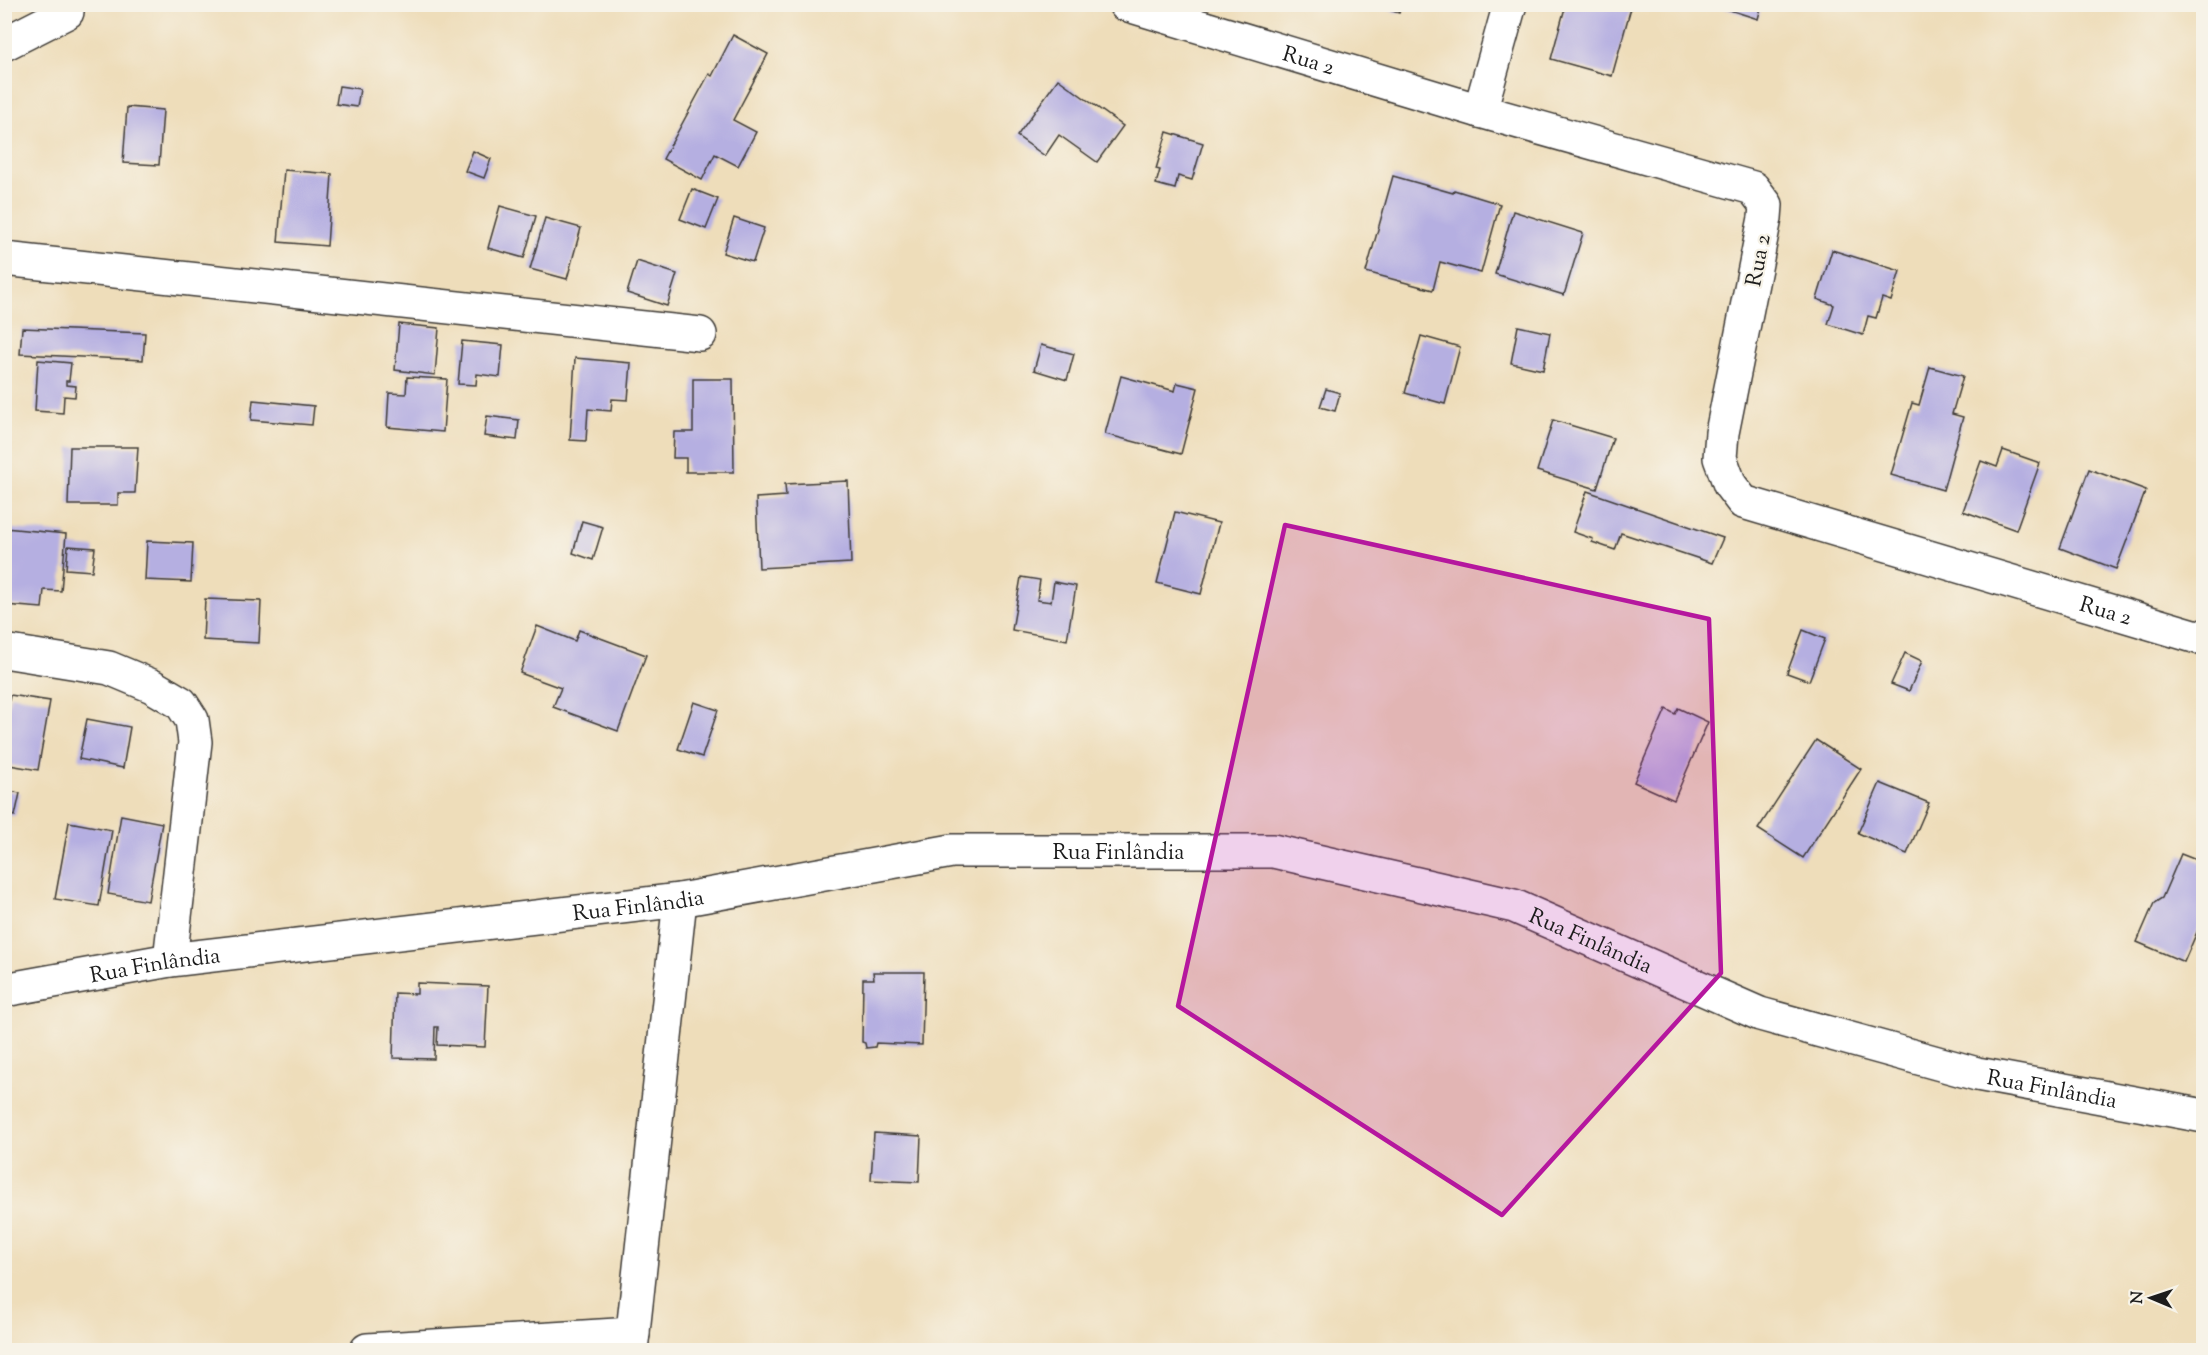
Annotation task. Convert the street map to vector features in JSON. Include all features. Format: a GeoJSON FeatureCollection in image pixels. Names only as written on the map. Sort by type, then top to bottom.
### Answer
{"type":"FeatureCollection","features":[{"type":"Feature","properties":{"kind":"street","name":"Rua 2"},"geometry":{"type":"LineString","coordinates":[[1125,4],[1480,111],[1753,188],[1766,205],[1765,218],[1722,434],[1720,458],[1730,485],[1743,502],[2204,639]]}},
{"type":"Feature","properties":{"kind":"street"},"geometry":{"type":"LineString","coordinates":[[1480,111],[1510,4]]}},
{"type":"Feature","properties":{"kind":"street"},"geometry":{"type":"LineString","coordinates":[[4,44],[73,7]]}},
{"type":"Feature","properties":{"kind":"street"},"geometry":{"type":"LineString","coordinates":[[4,259],[700,334]]}},
{"type":"Feature","properties":{"kind":"street"},"geometry":{"type":"LineString","coordinates":[[4,651],[110,668],[152,686],[181,703],[192,720],[195,742],[170,960]]}},
{"type":"Feature","properties":{"kind":"street","name":"Rua Finlândia"},"geometry":{"type":"LineString","coordinates":[[4,990],[170,960],[680,900],[952,851],[1273,851],[1514,906],[1760,1014],[1977,1074],[2204,1116]]}},
{"type":"Feature","properties":{"kind":"street"},"geometry":{"type":"LineString","coordinates":[[367,1350],[632,1342],[680,900]]}},
{"type":"Feature","properties":{"kind":"highlighted area"},"geometry":{"type":"Polygon","coordinates":[[[1285,525],[1709,619],[1721,973],[1502,1215],[1178,1006],[1285,525]]]}},
{"type":"Feature","properties":{"kind":"building"},"geometry":{"type":"Polygon","coordinates":[[[1370,4],[1401,4],[1399,13],[1370,4]]]}},
{"type":"Feature","properties":{"kind":"building"},"geometry":{"type":"Polygon","coordinates":[[[1566,4],[1599,4],[1607,7],[1608,4],[1632,4],[1612,76],[1551,59],[1566,4]]]}},
{"type":"Feature","properties":{"kind":"building"},"geometry":{"type":"Polygon","coordinates":[[[1711,4],[1762,4],[1758,19],[1711,4]]]}},
{"type":"Feature","properties":{"kind":"building"},"geometry":{"type":"Polygon","coordinates":[[[733,35],[768,54],[733,120],[756,132],[738,166],[715,154],[702,180],[663,159],[709,74],[712,76],[733,35]]]}},
{"type":"Feature","properties":{"kind":"building"},"geometry":{"type":"Polygon","coordinates":[[[1058,79],[1123,126],[1097,162],[1059,135],[1045,156],[1017,136],[1058,79]]]}},
{"type":"Feature","properties":{"kind":"building"},"geometry":{"type":"Polygon","coordinates":[[[339,86],[360,89],[357,107],[336,104],[339,86]]]}},
{"type":"Feature","properties":{"kind":"building"},"geometry":{"type":"Polygon","coordinates":[[[127,107],[163,110],[159,165],[123,163],[127,107]]]}},
{"type":"Feature","properties":{"kind":"building"},"geometry":{"type":"Polygon","coordinates":[[[1167,132],[1203,143],[1192,180],[1178,176],[1175,189],[1156,184],[1160,170],[1156,169],[1167,132]]]}},
{"type":"Feature","properties":{"kind":"building"},"geometry":{"type":"Polygon","coordinates":[[[473,151],[491,159],[484,178],[465,171],[473,151]]]}},
{"type":"Feature","properties":{"kind":"building"},"geometry":{"type":"Polygon","coordinates":[[[284,170],[332,174],[327,246],[278,242],[284,170]]]}},
{"type":"Feature","properties":{"kind":"building"},"geometry":{"type":"Polygon","coordinates":[[[1393,176],[1453,193],[1454,190],[1500,204],[1481,273],[1440,262],[1433,290],[1366,272],[1393,176]]]}},
{"type":"Feature","properties":{"kind":"building"},"geometry":{"type":"Polygon","coordinates":[[[692,189],[718,199],[706,229],[680,219],[692,189]]]}},
{"type":"Feature","properties":{"kind":"building"},"geometry":{"type":"Polygon","coordinates":[[[500,206],[536,216],[524,258],[488,248],[500,206]]]}},
{"type":"Feature","properties":{"kind":"building"},"geometry":{"type":"Polygon","coordinates":[[[1513,211],[1583,233],[1564,295],[1495,274],[1513,211]]]}},
{"type":"Feature","properties":{"kind":"building"},"geometry":{"type":"Polygon","coordinates":[[[545,218],[581,228],[567,279],[530,269],[545,218]]]}},
{"type":"Feature","properties":{"kind":"building"},"geometry":{"type":"Polygon","coordinates":[[[734,218],[764,228],[753,262],[723,253],[734,218]]]}},
{"type":"Feature","properties":{"kind":"building"},"geometry":{"type":"Polygon","coordinates":[[[1832,250],[1900,271],[1891,301],[1882,298],[1876,318],[1868,316],[1863,335],[1828,324],[1834,305],[1817,299],[1832,250]]]}},
{"type":"Feature","properties":{"kind":"building"},"geometry":{"type":"Polygon","coordinates":[[[637,261],[677,274],[667,306],[627,293],[637,261]]]}},
{"type":"Feature","properties":{"kind":"building"},"geometry":{"type":"Polygon","coordinates":[[[399,324],[439,328],[435,375],[395,370],[399,324]]]}},
{"type":"Feature","properties":{"kind":"building"},"geometry":{"type":"Polygon","coordinates":[[[1518,326],[1550,333],[1543,370],[1511,363],[1518,326]]]}},
{"type":"Feature","properties":{"kind":"building"},"geometry":{"type":"Polygon","coordinates":[[[22,328],[145,333],[143,360],[20,354],[22,328]]]}},
{"type":"Feature","properties":{"kind":"building"},"geometry":{"type":"Polygon","coordinates":[[[1421,336],[1460,347],[1445,404],[1405,393],[1421,336]]]}},
{"type":"Feature","properties":{"kind":"building"},"geometry":{"type":"Polygon","coordinates":[[[462,341],[503,345],[500,377],[477,374],[476,385],[458,384],[462,341]]]}},
{"type":"Feature","properties":{"kind":"building"},"geometry":{"type":"Polygon","coordinates":[[[1041,345],[1074,354],[1067,380],[1034,370],[1041,345]]]}},
{"type":"Feature","properties":{"kind":"building"},"geometry":{"type":"Polygon","coordinates":[[[575,358],[631,363],[628,400],[612,399],[611,411],[588,409],[586,441],[570,440],[575,358]]]}},
{"type":"Feature","properties":{"kind":"building"},"geometry":{"type":"Polygon","coordinates":[[[38,360],[71,363],[69,381],[66,381],[66,385],[76,386],[75,397],[64,396],[63,413],[35,411],[38,360]]]}},
{"type":"Feature","properties":{"kind":"building"},"geometry":{"type":"Polygon","coordinates":[[[1930,367],[1963,376],[1952,414],[1963,417],[1943,490],[1891,475],[1912,403],[1919,405],[1930,367]]]}},
{"type":"Feature","properties":{"kind":"building"},"geometry":{"type":"Polygon","coordinates":[[[1121,376],[1175,391],[1177,383],[1198,388],[1181,454],[1105,434],[1121,376]]]}},
{"type":"Feature","properties":{"kind":"building"},"geometry":{"type":"Polygon","coordinates":[[[407,377],[447,379],[443,432],[387,427],[389,393],[406,394],[407,377]]]}},
{"type":"Feature","properties":{"kind":"building"},"geometry":{"type":"Polygon","coordinates":[[[693,379],[733,379],[734,472],[686,472],[686,458],[673,458],[674,432],[693,432],[693,379]]]}},
{"type":"Feature","properties":{"kind":"building"},"geometry":{"type":"Polygon","coordinates":[[[1326,389],[1340,393],[1335,411],[1320,407],[1326,389]]]}},
{"type":"Feature","properties":{"kind":"building"},"geometry":{"type":"Polygon","coordinates":[[[253,400],[314,406],[312,425],[251,420],[253,400]]]}},
{"type":"Feature","properties":{"kind":"building"},"geometry":{"type":"Polygon","coordinates":[[[487,416],[519,420],[517,440],[484,436],[487,416]]]}},
{"type":"Feature","properties":{"kind":"building"},"geometry":{"type":"Polygon","coordinates":[[[1553,420],[1613,438],[1597,489],[1537,471],[1553,420]]]}},
{"type":"Feature","properties":{"kind":"building"},"geometry":{"type":"Polygon","coordinates":[[[70,447],[138,447],[135,493],[118,493],[118,505],[68,505],[70,447]]]}},
{"type":"Feature","properties":{"kind":"building"},"geometry":{"type":"Polygon","coordinates":[[[2003,450],[2040,463],[2016,530],[1963,511],[1981,461],[1997,467],[2003,450]]]}},
{"type":"Feature","properties":{"kind":"building"},"geometry":{"type":"Polygon","coordinates":[[[2089,469],[2146,490],[2116,569],[2060,548],[2089,469]]]}},
{"type":"Feature","properties":{"kind":"building"},"geometry":{"type":"Polygon","coordinates":[[[848,481],[851,563],[759,568],[756,498],[786,496],[785,484],[848,481]]]}},
{"type":"Feature","properties":{"kind":"building"},"geometry":{"type":"Polygon","coordinates":[[[1587,491],[1723,538],[1712,563],[1621,533],[1615,550],[1573,532],[1587,491]]]}},
{"type":"Feature","properties":{"kind":"building"},"geometry":{"type":"Polygon","coordinates":[[[1175,512],[1219,523],[1201,594],[1157,583],[1175,512]]]}},
{"type":"Feature","properties":{"kind":"building"},"geometry":{"type":"Polygon","coordinates":[[[582,521],[603,527],[593,560],[573,553],[582,521]]]}},
{"type":"Feature","properties":{"kind":"building"},"geometry":{"type":"Polygon","coordinates":[[[5,528],[66,534],[61,591],[44,590],[42,608],[5,605],[5,528]]]}},
{"type":"Feature","properties":{"kind":"building"},"geometry":{"type":"Polygon","coordinates":[[[147,541],[193,543],[191,582],[145,580],[147,541]]]}},
{"type":"Feature","properties":{"kind":"building"},"geometry":{"type":"Polygon","coordinates":[[[68,546],[95,548],[92,571],[66,569],[68,546]]]}},
{"type":"Feature","properties":{"kind":"building"},"geometry":{"type":"Polygon","coordinates":[[[1021,577],[1040,580],[1037,600],[1051,602],[1054,582],[1076,586],[1067,640],[1012,630],[1021,577]]]}},
{"type":"Feature","properties":{"kind":"building"},"geometry":{"type":"Polygon","coordinates":[[[205,599],[261,601],[259,643],[203,640],[205,599]]]}},
{"type":"Feature","properties":{"kind":"building"},"geometry":{"type":"Polygon","coordinates":[[[537,626],[575,641],[579,630],[646,655],[618,731],[553,707],[561,688],[520,673],[537,626]]]}},
{"type":"Feature","properties":{"kind":"building"},"geometry":{"type":"Polygon","coordinates":[[[1803,630],[1825,639],[1809,681],[1787,673],[1803,630]]]}},
{"type":"Feature","properties":{"kind":"building"},"geometry":{"type":"Polygon","coordinates":[[[1905,653],[1922,661],[1909,691],[1891,684],[1905,653]]]}},
{"type":"Feature","properties":{"kind":"building"},"geometry":{"type":"Polygon","coordinates":[[[10,695],[50,701],[38,770],[4,764],[4,730],[10,695]]]}},
{"type":"Feature","properties":{"kind":"building"},"geometry":{"type":"Polygon","coordinates":[[[694,702],[718,710],[702,757],[678,749],[694,702]]]}},
{"type":"Feature","properties":{"kind":"building"},"geometry":{"type":"Polygon","coordinates":[[[1678,708],[1708,722],[1674,800],[1634,782],[1666,709],[1675,714],[1678,708]]]}},
{"type":"Feature","properties":{"kind":"building"},"geometry":{"type":"Polygon","coordinates":[[[87,719],[130,727],[123,768],[79,759],[87,719]]]}},
{"type":"Feature","properties":{"kind":"building"},"geometry":{"type":"Polygon","coordinates":[[[1816,740],[1861,769],[1803,858],[1758,829],[1816,740]]]}},
{"type":"Feature","properties":{"kind":"building"},"geometry":{"type":"Polygon","coordinates":[[[1880,783],[1929,803],[1907,854],[1858,833],[1880,783]]]}},
{"type":"Feature","properties":{"kind":"building"},"geometry":{"type":"Polygon","coordinates":[[[4,790],[20,793],[15,816],[4,815],[4,790]]]}},
{"type":"Feature","properties":{"kind":"building"},"geometry":{"type":"Polygon","coordinates":[[[121,815],[162,823],[148,901],[108,894],[121,815]]]}},
{"type":"Feature","properties":{"kind":"building"},"geometry":{"type":"Polygon","coordinates":[[[69,822],[112,830],[99,906],[55,899],[69,822]]]}},
{"type":"Feature","properties":{"kind":"building"},"geometry":{"type":"Polygon","coordinates":[[[2181,854],[2204,863],[2204,916],[2184,962],[2137,942],[2154,903],[2162,898],[2181,854]]]}},
{"type":"Feature","properties":{"kind":"building"},"geometry":{"type":"Polygon","coordinates":[[[873,972],[924,972],[922,1045],[876,1043],[875,1047],[866,1048],[865,1043],[862,1042],[863,979],[874,979],[873,972]]]}},
{"type":"Feature","properties":{"kind":"building"},"geometry":{"type":"Polygon","coordinates":[[[417,983],[488,986],[485,1047],[437,1045],[438,1027],[435,1027],[434,1059],[393,1058],[395,993],[417,994],[417,983]]]}},
{"type":"Feature","properties":{"kind":"building"},"geometry":{"type":"Polygon","coordinates":[[[874,1133],[921,1136],[919,1182],[871,1180],[874,1133]]]}}]}
